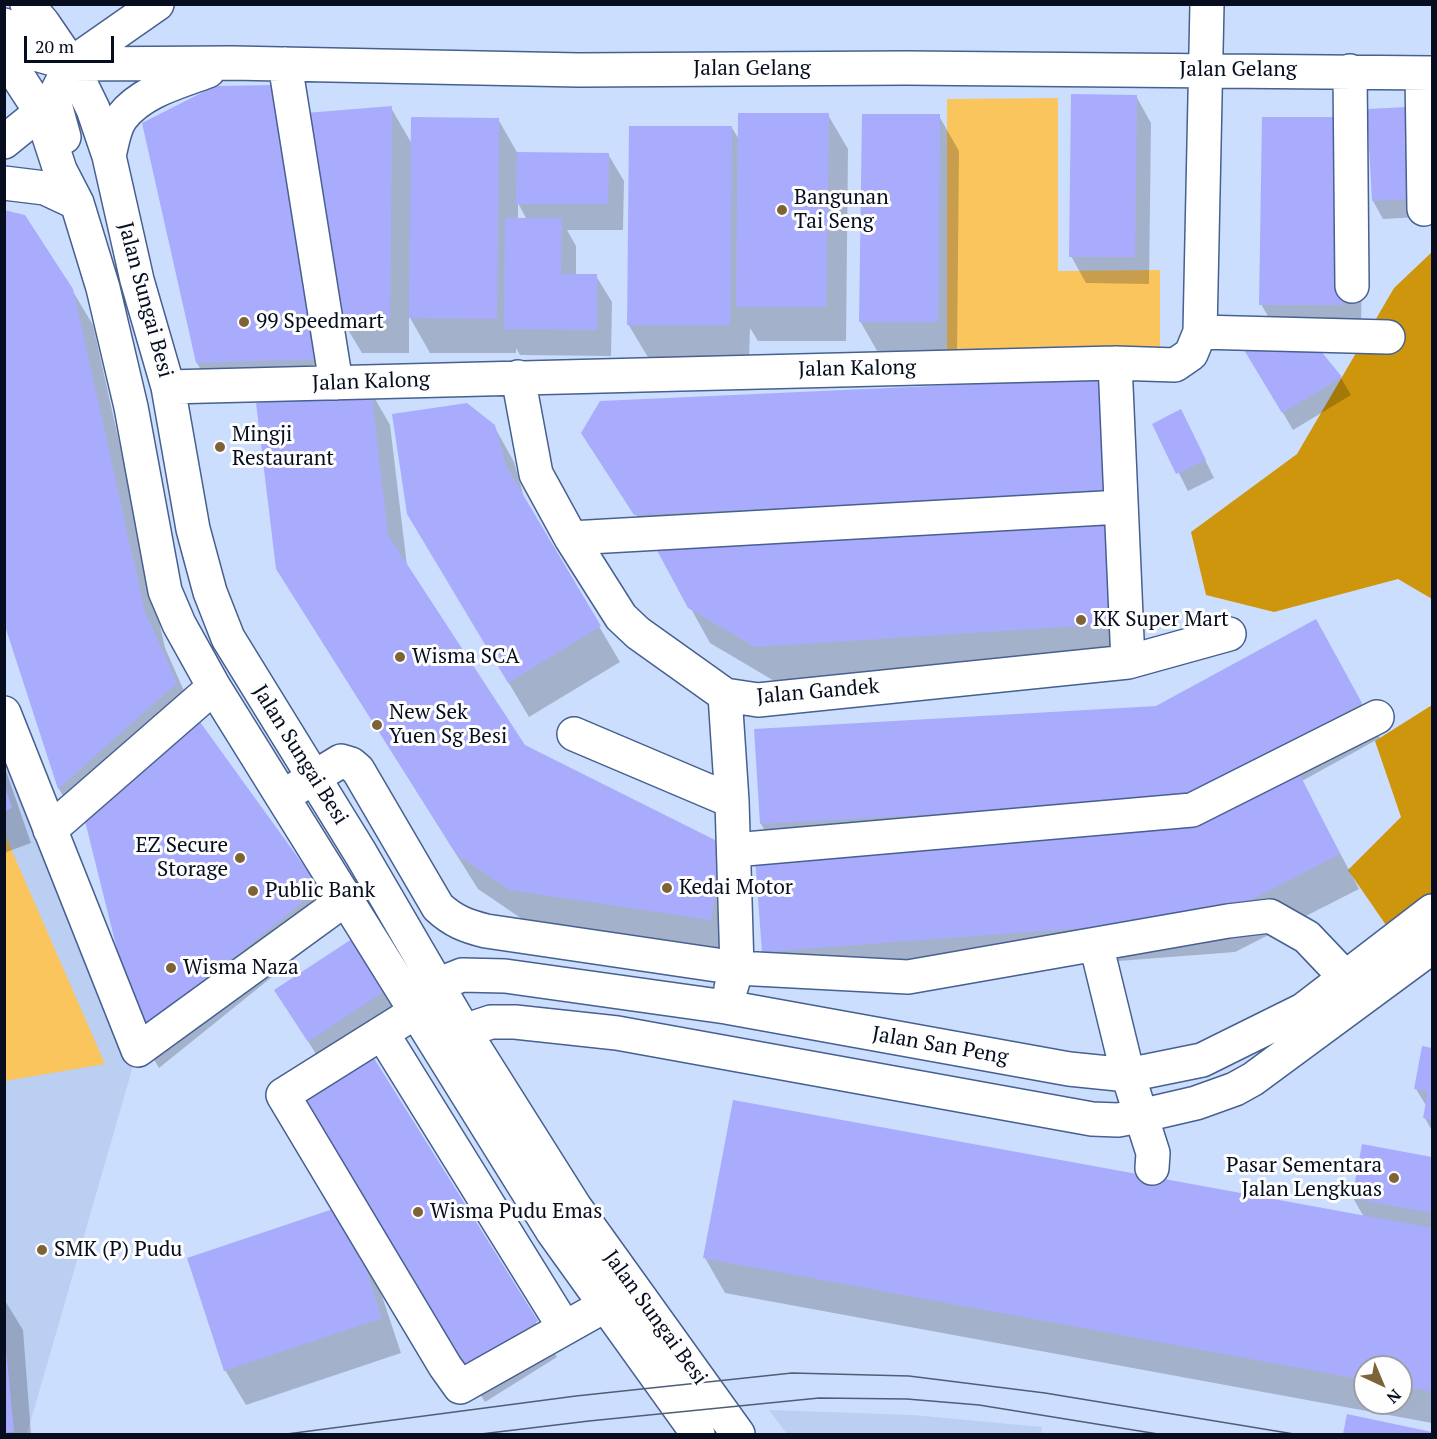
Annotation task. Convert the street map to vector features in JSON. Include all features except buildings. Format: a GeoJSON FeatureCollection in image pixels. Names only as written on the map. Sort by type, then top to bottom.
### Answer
{"type":"FeatureCollection","features":[{"type":"Feature","properties":{"kind":"street","name":"Jalan Sungai Besi"},"geometry":{"type":"LineString","coordinates":[[27,4],[44,23],[71,64],[93,109],[109,156],[137,280],[168,387],[193,529],[210,592],[228,638],[438,983],[452,1039],[553,1232],[698,1434]]}},
{"type":"Feature","properties":{"kind":"street"},"geometry":{"type":"LineString","coordinates":[[77,203],[72,166],[55,104],[58,90],[71,64],[157,4]]}},
{"type":"Feature","properties":{"kind":"street","name":"Jalan Kalong"},"geometry":{"type":"LineString","coordinates":[[168,387],[1114,363],[1174,364],[1191,354],[1200,332],[1207,4]]}},
{"type":"Feature","properties":{"kind":"street","name":"Jalan Gelang"},"geometry":{"type":"LineString","coordinates":[[4,24],[39,54],[71,64],[232,63],[579,70],[1206,70],[1427,73]]}},
{"type":"Feature","properties":{"kind":"street","name":"Jalan Sungai Besi"},"geometry":{"type":"LineString","coordinates":[[4,54],[41,112],[60,170],[77,203],[103,288],[130,407],[165,591],[207,693],[284,796],[341,902],[413,1004],[452,1039],[738,1434]]}},
{"type":"Feature","properties":{"kind":"street"},"geometry":{"type":"LineString","coordinates":[[109,156],[122,117],[143,99],[166,86],[232,63]]}},
{"type":"Feature","properties":{"kind":"street"},"geometry":{"type":"LineString","coordinates":[[285,64],[336,383]]}},
{"type":"Feature","properties":{"kind":"street"},"geometry":{"type":"LineString","coordinates":[[1350,71],[1352,286]]}},
{"type":"Feature","properties":{"kind":"street"},"geometry":{"type":"LineString","coordinates":[[1424,208],[1427,73]]}},
{"type":"Feature","properties":{"kind":"street"},"geometry":{"type":"LineString","coordinates":[[4,142],[41,112]]}},
{"type":"Feature","properties":{"kind":"street"},"geometry":{"type":"LineString","coordinates":[[4,183],[45,188],[77,203]]}},
{"type":"Feature","properties":{"kind":"street"},"geometry":{"type":"LineString","coordinates":[[1200,332],[1388,337]]}},
{"type":"Feature","properties":{"kind":"street"},"geometry":{"type":"LineString","coordinates":[[1114,363],[1128,662]]}},
{"type":"Feature","properties":{"kind":"street","name":"Jalan Gandek"},"geometry":{"type":"LineString","coordinates":[[518,378],[536,474],[571,538],[621,617],[638,633],[725,695],[758,700],[1128,662],[1229,634]]}},
{"type":"Feature","properties":{"kind":"street"},"geometry":{"type":"LineString","coordinates":[[571,538],[1121,507]]}},
{"type":"Feature","properties":{"kind":"street"},"geometry":{"type":"LineString","coordinates":[[4,713],[50,831],[138,1050],[341,902],[207,693],[50,831]]}},
{"type":"Feature","properties":{"kind":"street"},"geometry":{"type":"LineString","coordinates":[[716,1051],[737,968],[732,801],[725,695]]}},
{"type":"Feature","properties":{"kind":"street"},"geometry":{"type":"LineString","coordinates":[[734,850],[1192,810],[1377,717]]}},
{"type":"Feature","properties":{"kind":"street"},"geometry":{"type":"LineString","coordinates":[[574,734],[732,801]]}},
{"type":"Feature","properties":{"kind":"street"},"geometry":{"type":"LineString","coordinates":[[284,796],[341,761],[351,764],[358,770],[430,896],[449,918],[464,926],[486,931],[737,968],[908,977],[1270,916],[1307,937],[1345,977]]}},
{"type":"Feature","properties":{"kind":"street","name":"Jalan San Peng"},"geometry":{"type":"LineString","coordinates":[[564,1327],[460,1387],[445,1366],[283,1095],[382,1033],[438,983],[462,975],[505,976],[726,1007],[1069,1069],[1128,1075],[1202,1060],[1303,1010],[1432,911]]}},
{"type":"Feature","properties":{"kind":"street"},"geometry":{"type":"LineString","coordinates":[[1096,944],[1128,1075],[1153,1153],[1152,1168]]}},
{"type":"Feature","properties":{"kind":"street"},"geometry":{"type":"LineString","coordinates":[[452,1039],[491,1022],[515,1022],[617,1033],[1092,1119],[1118,1120],[1196,1103],[1253,1079],[1432,947]]}},
{"type":"Feature","properties":{"kind":"street"},"geometry":{"type":"LineString","coordinates":[[382,1033],[564,1327],[604,1306]]}},
{"type":"Feature","properties":{"kind":"shaded area"},"geometry":{"type":"Polygon","coordinates":[[[1058,98],[1058,271],[1160,270],[1160,350],[947,352],[947,99],[1058,98]]]}},
{"type":"Feature","properties":{"kind":"shaded area"},"geometry":{"type":"Polygon","coordinates":[[[1432,252],[1432,599],[1398,579],[1274,612],[1206,595],[1191,532],[1297,454],[1394,288],[1432,252]]]}},
{"type":"Feature","properties":{"kind":"shaded area"},"geometry":{"type":"Polygon","coordinates":[[[1432,705],[1432,894],[1388,928],[1348,870],[1401,817],[1375,741],[1432,705]]]}},
{"type":"Feature","properties":{"kind":"shaded area","name":"SMK (P) Pudu"},"geometry":{"type":"Polygon","coordinates":[[[4,755],[133,1066],[27,1434],[4,1434],[4,755]]]}},
{"type":"Feature","properties":{"kind":"shaded area"},"geometry":{"type":"Polygon","coordinates":[[[5,835],[105,1064],[5,1081],[5,835]]]}},
{"type":"Feature","properties":{"kind":"shaded area"},"geometry":{"type":"Polygon","coordinates":[[[769,1410],[913,1415],[1042,1427],[1041,1434],[787,1434],[769,1410]]]}},
{"type":"Feature","properties":{"kind":"tram line"},"geometry":{"type":"LineString","coordinates":[[287,1434],[576,1396],[792,1373],[909,1376],[1045,1393],[1294,1434]]}},
{"type":"Feature","properties":{"kind":"tram line"},"geometry":{"type":"LineString","coordinates":[[481,1434],[819,1398],[907,1399],[979,1405],[1158,1434]]}},
{"type":"Feature","properties":{"kind":"place","name":"Bangunan Tai Seng"},"geometry":{"type":"Point","coordinates":[782,210]}},
{"type":"Feature","properties":{"kind":"place","name":"99 Speedmart"},"geometry":{"type":"Point","coordinates":[244,322]}},
{"type":"Feature","properties":{"kind":"place","name":"Mingji Restaurant"},"geometry":{"type":"Point","coordinates":[220,447]}},
{"type":"Feature","properties":{"kind":"place","name":"KK Super Mart"},"geometry":{"type":"Point","coordinates":[1081,620]}},
{"type":"Feature","properties":{"kind":"place","name":"Wisma SCA"},"geometry":{"type":"Point","coordinates":[400,657]}},
{"type":"Feature","properties":{"kind":"place","name":"New Sek Yuen Sg Besi"},"geometry":{"type":"Point","coordinates":[377,725]}},
{"type":"Feature","properties":{"kind":"place","name":"EZ Secure Storage"},"geometry":{"type":"Point","coordinates":[240,858]}},
{"type":"Feature","properties":{"kind":"place","name":"Kedai Motor"},"geometry":{"type":"Point","coordinates":[667,888]}},
{"type":"Feature","properties":{"kind":"place","name":"Public Bank"},"geometry":{"type":"Point","coordinates":[253,891]}},
{"type":"Feature","properties":{"kind":"place","name":"Wisma Naza"},"geometry":{"type":"Point","coordinates":[171,968]}},
{"type":"Feature","properties":{"kind":"place","name":"Pasar Sementara Jalan Lengkuas"},"geometry":{"type":"Point","coordinates":[1394,1178]}},
{"type":"Feature","properties":{"kind":"place","name":"Wisma Pudu Emas"},"geometry":{"type":"Point","coordinates":[418,1212]}},
{"type":"Feature","properties":{"kind":"place","name":"SMK (P) Pudu"},"geometry":{"type":"Point","coordinates":[42,1250]}}]}
